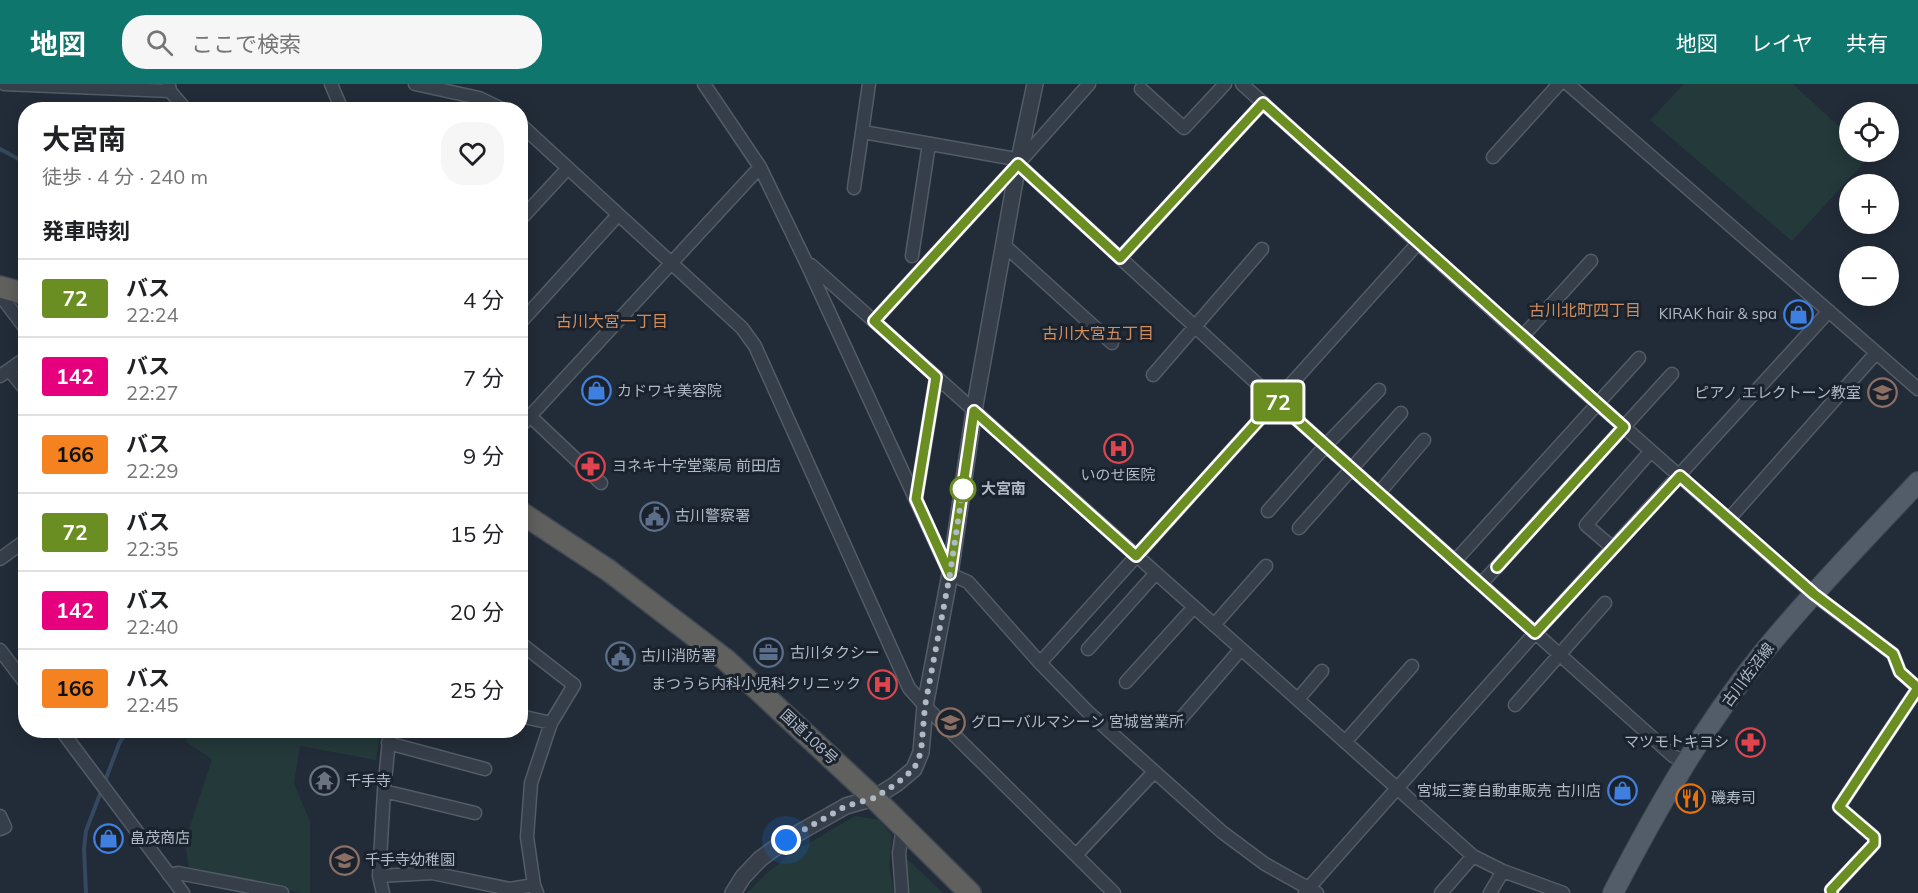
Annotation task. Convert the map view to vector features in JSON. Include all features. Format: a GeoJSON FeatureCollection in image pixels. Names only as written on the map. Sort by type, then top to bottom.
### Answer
{"type":"FeatureCollection","features":[{"type":"Feature","properties":{"kind":"highway"},"geometry":{"type":"LineString","coordinates":[[0,287],[18,292]]}},
{"type":"Feature","properties":{"kind":"highway","name":"国道108号"},"geometry":{"type":"LineString","coordinates":[[528,517],[609,570],[726,660],[874,798],[970,893]]}},
{"type":"Feature","properties":{"kind":"main road","name":"古川佐沼線"},"geometry":{"type":"LineString","coordinates":[[1613,893],[1686,762],[1724,705],[1762,654],[1814,594],[1918,483]]}},
{"type":"Feature","properties":{"kind":"street"},"geometry":{"type":"LineString","coordinates":[[4,84],[169,87],[180,102]]}},
{"type":"Feature","properties":{"kind":"street"},"geometry":{"type":"LineString","coordinates":[[331,84],[339,102]]}},
{"type":"Feature","properties":{"kind":"street"},"geometry":{"type":"LineString","coordinates":[[415,84],[479,98],[487,102]]}},
{"type":"Feature","properties":{"kind":"street"},"geometry":{"type":"LineString","coordinates":[[475,84],[479,98]]}},
{"type":"Feature","properties":{"kind":"street"},"geometry":{"type":"LineString","coordinates":[[704,84],[760,166],[806,260],[950,574],[968,582],[1040,663],[1088,712],[1222,832],[1265,864],[1310,891],[1397,788],[1535,633],[1829,311]]}},
{"type":"Feature","properties":{"kind":"street"},"geometry":{"type":"LineString","coordinates":[[854,188],[869,84]]}},
{"type":"Feature","properties":{"kind":"street"},"geometry":{"type":"LineString","coordinates":[[733,893],[743,877],[760,859],[786,840],[846,806],[874,798],[896,784],[914,769],[921,752],[925,706],[950,574],[974,411],[1018,164],[1035,84]]}},
{"type":"Feature","properties":{"kind":"street"},"geometry":{"type":"LineString","coordinates":[[874,321],[1089,84]]}},
{"type":"Feature","properties":{"kind":"street"},"geometry":{"type":"LineString","coordinates":[[1141,89],[1184,128],[1225,84]]}},
{"type":"Feature","properties":{"kind":"street"},"geometry":{"type":"LineString","coordinates":[[1242,84],[1522,337],[1814,594],[1893,654],[1900,672],[1918,688],[1839,807],[1874,837],[1874,844],[1831,890],[1832,893]]}},
{"type":"Feature","properties":{"kind":"street"},"geometry":{"type":"LineString","coordinates":[[1493,157],[1559,84]]}},
{"type":"Feature","properties":{"kind":"street"},"geometry":{"type":"LineString","coordinates":[[1569,84],[1918,389]]}},
{"type":"Feature","properties":{"kind":"street"},"geometry":{"type":"LineString","coordinates":[[1120,258],[1263,103]]}},
{"type":"Feature","properties":{"kind":"street"},"geometry":{"type":"LineString","coordinates":[[528,131],[742,328],[755,346],[909,688],[1114,893]]}},
{"type":"Feature","properties":{"kind":"street"},"geometry":{"type":"LineString","coordinates":[[862,132],[1010,158],[1018,164],[1378,493],[1673,756],[1686,762]]}},
{"type":"Feature","properties":{"kind":"street"},"geometry":{"type":"LineString","coordinates":[[912,256],[929,144]]}},
{"type":"Feature","properties":{"kind":"street"},"geometry":{"type":"LineString","coordinates":[[602,483],[530,416],[760,166]]}},
{"type":"Feature","properties":{"kind":"street"},"geometry":{"type":"LineString","coordinates":[[528,211],[568,168]]}},
{"type":"Feature","properties":{"kind":"street"},"geometry":{"type":"LineString","coordinates":[[528,314],[618,215]]}},
{"type":"Feature","properties":{"kind":"street"},"geometry":{"type":"LineString","coordinates":[[1040,663],[1418,243]]}},
{"type":"Feature","properties":{"kind":"street"},"geometry":{"type":"LineString","coordinates":[[1004,245],[1112,343]]}},
{"type":"Feature","properties":{"kind":"street"},"geometry":{"type":"LineString","coordinates":[[1153,375],[1262,249]]}},
{"type":"Feature","properties":{"kind":"street"},"geometry":{"type":"LineString","coordinates":[[806,260],[1473,856],[1503,871],[1563,893]]}},
{"type":"Feature","properties":{"kind":"street"},"geometry":{"type":"LineString","coordinates":[[1522,337],[1591,261]]}},
{"type":"Feature","properties":{"kind":"street"},"geometry":{"type":"LineString","coordinates":[[0,294],[18,318]]}},
{"type":"Feature","properties":{"kind":"street"},"geometry":{"type":"LineString","coordinates":[[1729,519],[1876,353]]}},
{"type":"Feature","properties":{"kind":"street"},"geometry":{"type":"LineString","coordinates":[[1455,561],[1639,358]]}},
{"type":"Feature","properties":{"kind":"street"},"geometry":{"type":"LineString","coordinates":[[18,363],[4,373],[18,384]]}},
{"type":"Feature","properties":{"kind":"street"},"geometry":{"type":"LineString","coordinates":[[1481,584],[1672,374]]}},
{"type":"Feature","properties":{"kind":"street"},"geometry":{"type":"LineString","coordinates":[[916,499],[936,377]]}},
{"type":"Feature","properties":{"kind":"street"},"geometry":{"type":"LineString","coordinates":[[1268,511],[1326,445],[1379,390]]}},
{"type":"Feature","properties":{"kind":"street"},"geometry":{"type":"LineString","coordinates":[[1299,528],[1401,413]]}},
{"type":"Feature","properties":{"kind":"street"},"geometry":{"type":"LineString","coordinates":[[1378,493],[1424,440]]}},
{"type":"Feature","properties":{"kind":"street"},"geometry":{"type":"LineString","coordinates":[[1613,548],[1586,525],[1651,451]]}},
{"type":"Feature","properties":{"kind":"street"},"geometry":{"type":"LineString","coordinates":[[0,559],[18,546]]}},
{"type":"Feature","properties":{"kind":"street"},"geometry":{"type":"LineString","coordinates":[[1214,625],[1266,566]]}},
{"type":"Feature","properties":{"kind":"street"},"geometry":{"type":"LineString","coordinates":[[1088,649],[1156,573]]}},
{"type":"Feature","properties":{"kind":"street"},"geometry":{"type":"LineString","coordinates":[[1515,705],[1605,603]]}},
{"type":"Feature","properties":{"kind":"street"},"geometry":{"type":"LineString","coordinates":[[1126,682],[1194,607]]}},
{"type":"Feature","properties":{"kind":"street"},"geometry":{"type":"LineString","coordinates":[[380,876],[432,873],[510,889],[536,889],[527,837],[531,783],[551,723],[574,685],[528,649]]}},
{"type":"Feature","properties":{"kind":"street"},"geometry":{"type":"LineString","coordinates":[[1178,722],[1241,649]]}},
{"type":"Feature","properties":{"kind":"street"},"geometry":{"type":"LineString","coordinates":[[0,650],[18,674]]}},
{"type":"Feature","properties":{"kind":"street"},"geometry":{"type":"LineString","coordinates":[[1345,742],[1412,666]]}},
{"type":"Feature","properties":{"kind":"street"},"geometry":{"type":"LineString","coordinates":[[1298,699],[1322,671]]}},
{"type":"Feature","properties":{"kind":"street"},"geometry":{"type":"LineString","coordinates":[[528,718],[551,723]]}},
{"type":"Feature","properties":{"kind":"street"},"geometry":{"type":"LineString","coordinates":[[66,738],[183,893]]}},
{"type":"Feature","properties":{"kind":"street"},"geometry":{"type":"LineString","coordinates":[[383,893],[380,876],[389,738]]}},
{"type":"Feature","properties":{"kind":"street"},"geometry":{"type":"LineString","coordinates":[[392,738],[485,769]]}},
{"type":"Feature","properties":{"kind":"street"},"geometry":{"type":"LineString","coordinates":[[1076,855],[1154,772]]}},
{"type":"Feature","properties":{"kind":"street"},"geometry":{"type":"LineString","coordinates":[[384,791],[475,813]]}},
{"type":"Feature","properties":{"kind":"street"},"geometry":{"type":"LineString","coordinates":[[0,816],[5,826],[0,829]]}},
{"type":"Feature","properties":{"kind":"street"},"geometry":{"type":"LineString","coordinates":[[902,893],[899,853],[903,827]]}},
{"type":"Feature","properties":{"kind":"street"},"geometry":{"type":"LineString","coordinates":[[1441,893],[1473,856]]}},
{"type":"Feature","properties":{"kind":"street"},"geometry":{"type":"LineString","coordinates":[[1490,893],[1503,871]]}},
{"type":"Feature","properties":{"kind":"street"},"geometry":{"type":"LineString","coordinates":[[169,875],[177,873],[282,893]]}},
{"type":"Feature","properties":{"kind":"green space"},"geometry":{"type":"Polygon","coordinates":[[[1684,84],[1793,84],[1839,127],[1839,162],[1864,162],[1853,174],[1839,174],[1839,190],[1792,241],[1650,120],[1684,84]]]}},
{"type":"Feature","properties":{"kind":"green space"},"geometry":{"type":"Polygon","coordinates":[[[187,738],[379,738],[376,760],[300,746],[294,783],[310,822],[310,893],[301,893],[189,868],[185,842],[212,759],[186,742],[187,738]]]}},
{"type":"Feature","properties":{"kind":"green space"},"geometry":{"type":"Polygon","coordinates":[[[855,816],[879,820],[892,835],[889,867],[895,893],[747,893],[789,855],[855,816]]]}},
{"type":"Feature","properties":{"kind":"green space"},"geometry":{"type":"Polygon","coordinates":[[[902,854],[943,893],[906,893],[902,854]]]}},
{"type":"Feature","properties":{"kind":"waterway"},"geometry":{"type":"LineString","coordinates":[[0,149],[18,159]]}},
{"type":"Feature","properties":{"kind":"waterway"},"geometry":{"type":"LineString","coordinates":[[86,893],[84,849],[86,831],[122,738]]}},
{"type":"Feature","properties":{"kind":"bus line","name":"72"},"geometry":{"type":"LineString","coordinates":[[1497,567],[1624,427],[1263,103],[1120,258],[1018,164],[874,321],[936,377],[916,499],[950,574],[974,411],[1136,556],[1276,401],[1535,633],[1680,476],[1814,594],[1893,654],[1900,672],[1918,688],[1839,807],[1874,837],[1874,844],[1831,890],[1832,893]]}},
{"type":"Feature","properties":{"kind":"place","name":"KIRAK hair & spa"},"geometry":{"type":"Point","coordinates":[1798,314]}},
{"type":"Feature","properties":{"kind":"place","name":"カドワキ美容院"},"geometry":{"type":"Point","coordinates":[596,391]}},
{"type":"Feature","properties":{"kind":"place","name":"ピアノ エレクトーン教室"},"geometry":{"type":"Point","coordinates":[1882,393]}},
{"type":"Feature","properties":{"kind":"place","name":"いのせ医院"},"geometry":{"type":"Point","coordinates":[1118,448]}},
{"type":"Feature","properties":{"kind":"place","name":"ヨネキ十字堂薬局 前田店"},"geometry":{"type":"Point","coordinates":[591,466]}},
{"type":"Feature","properties":{"kind":"place","name":"大宮南"},"geometry":{"type":"Point","coordinates":[963,489]}},
{"type":"Feature","properties":{"kind":"place","name":"古川警察署"},"geometry":{"type":"Point","coordinates":[654,516]}},
{"type":"Feature","properties":{"kind":"place","name":"古川タクシー"},"geometry":{"type":"Point","coordinates":[769,653]}},
{"type":"Feature","properties":{"kind":"place","name":"古川消防署"},"geometry":{"type":"Point","coordinates":[620,656]}},
{"type":"Feature","properties":{"kind":"place","name":"まつうら内科小児科クリニック"},"geometry":{"type":"Point","coordinates":[882,684]}},
{"type":"Feature","properties":{"kind":"place","name":"グローバルマシーン 宮城営業所"},"geometry":{"type":"Point","coordinates":[950,722]}},
{"type":"Feature","properties":{"kind":"place","name":"マツモトキヨシ"},"geometry":{"type":"Point","coordinates":[1750,742]}},
{"type":"Feature","properties":{"kind":"place","name":"千手寺"},"geometry":{"type":"Point","coordinates":[325,781]}},
{"type":"Feature","properties":{"kind":"place","name":"宮城三菱自動車販売 古川店"},"geometry":{"type":"Point","coordinates":[1622,791]}},
{"type":"Feature","properties":{"kind":"place","name":"磯寿司"},"geometry":{"type":"Point","coordinates":[1690,798]}},
{"type":"Feature","properties":{"kind":"place","name":"畠茂商店"},"geometry":{"type":"Point","coordinates":[109,838]}},
{"type":"Feature","properties":{"kind":"place","name":"千手寺幼稚園"},"geometry":{"type":"Point","coordinates":[344,860]}},
{"type":"Feature","properties":{"kind":"district","name":"古川北町四丁目"},"geometry":{"type":"Point","coordinates":[1585,310]}},
{"type":"Feature","properties":{"kind":"district","name":"古川大宮一丁目"},"geometry":{"type":"Point","coordinates":[612,321]}},
{"type":"Feature","properties":{"kind":"district","name":"古川大宮五丁目"},"geometry":{"type":"Point","coordinates":[1098,333]}},
{"type":"Feature","properties":{"kind":"route"},"geometry":{"type":"LineString","coordinates":[[786,840],[846,806],[874,798],[914,769],[921,752],[925,706],[950,574],[964,481],[963,489]]}}]}
